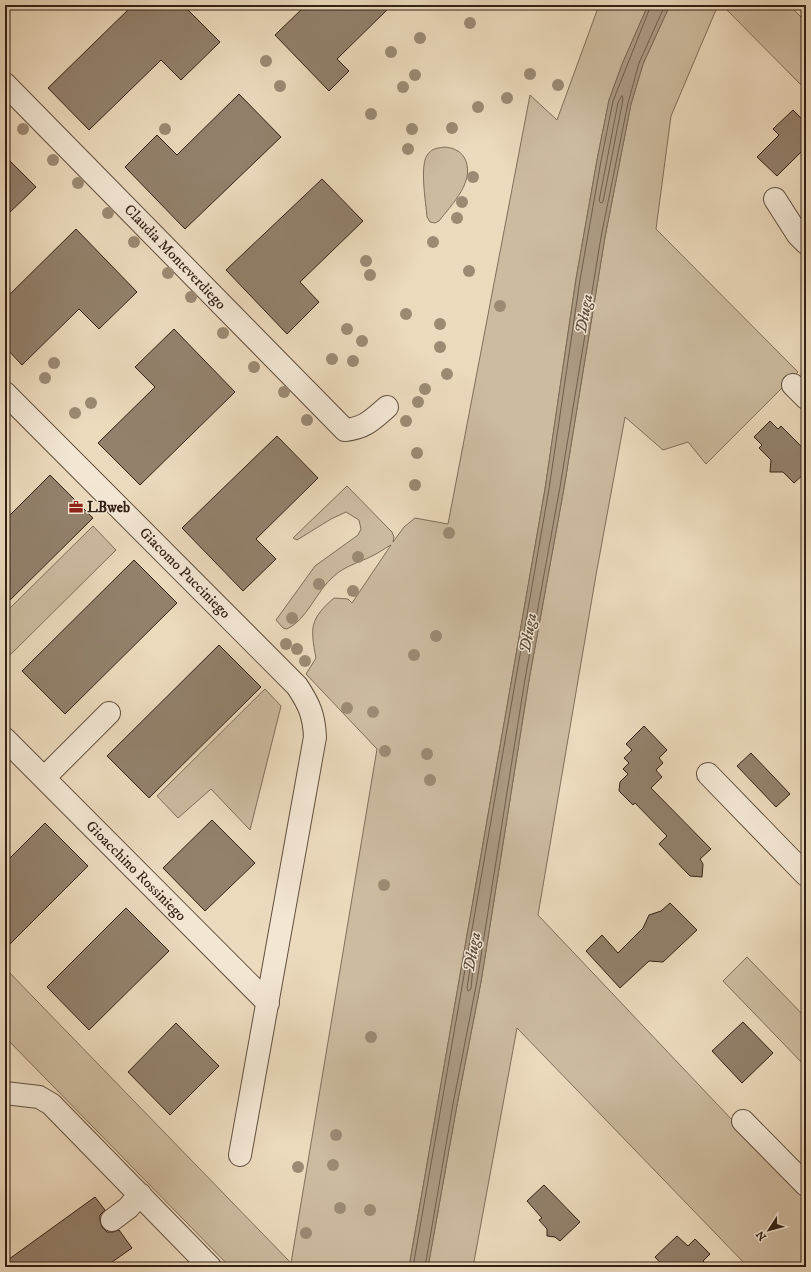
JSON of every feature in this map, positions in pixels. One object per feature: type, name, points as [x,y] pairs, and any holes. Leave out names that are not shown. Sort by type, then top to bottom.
[{"type":"street","name":"Claudia Monteverdiego","points":[[5,84],[345,430],[359,428],[370,422],[387,407]]},
{"type":"street","points":[[775,199],[798,235],[806,243]]},
{"type":"street","name":"Giacomo Pucciniego","points":[[5,393],[297,686],[307,700],[314,718],[316,737],[240,1155]]},
{"type":"street","points":[[44,778],[109,713]]},
{"type":"street","name":"Gioacchino Rossiniego","points":[[5,738],[268,1003]]},
{"type":"street","points":[[708,774],[806,875]]},
{"type":"street","points":[[5,1093],[39,1097],[52,1104],[210,1267]]},
{"type":"street","points":[[743,1121],[806,1185]]},
{"type":"street","points":[[112,1220],[128,1208],[140,1194]]},
{"type":"shaded area","points":[[599,5],[648,5],[623,62],[609,100],[597,160],[576,279],[545,489],[409,1267],[230,1267],[5,1037],[5,968],[291,1263],[377,749],[306,674],[316,658],[313,631],[316,618],[326,605],[334,598],[348,599],[352,603],[391,545],[375,555],[347,567],[338,573],[322,589],[301,619],[287,629],[283,628],[276,620],[315,566],[358,535],[361,529],[359,520],[346,512],[331,519],[297,540],[293,538],[347,486],[392,532],[394,537],[393,542],[404,527],[415,518],[448,524],[530,95],[557,120]]},
{"type":"shaded area","points":[[670,5],[718,5],[671,116],[656,229],[798,372],[706,464],[688,442],[663,450],[625,417],[596,575],[538,915],[806,1198],[806,1258],[799,1267],[748,1267],[517,1028],[473,1267],[428,1267],[481,982],[529,680],[564,488],[605,237],[631,104],[643,64]]},
{"type":"shaded area","points":[[722,5],[789,5],[806,22],[806,90]]},
{"type":"shaded area","points":[[445,147],[456,150],[464,157],[467,166],[467,174],[465,183],[456,199],[439,221],[435,223],[430,222],[427,217],[423,175],[424,166],[425,159],[430,152]]},
{"type":"shaded area","points":[[93,526],[116,550],[5,660],[5,613]]},
{"type":"shaded area","points":[[265,689],[281,706],[250,830],[211,789],[178,818],[157,796]]},
{"type":"shaded area","points":[[747,957],[806,1018],[806,1067],[723,981]]},
{"type":"water","name":"Długa","points":[[648,5],[670,5],[643,64],[631,104],[605,237],[564,488],[529,680],[481,982],[428,1267],[409,1267],[545,489],[576,279],[597,160],[609,100],[623,62]]},
{"type":"building","points":[[133,5],[183,5],[220,42],[181,80],[161,60],[89,130],[48,88]]},
{"type":"building","points":[[306,5],[392,5],[337,59],[349,71],[329,91],[275,35]]},
{"type":"building","points":[[239,94],[281,137],[185,229],[125,167],[157,135],[177,155]]},
{"type":"building","points":[[793,110],[806,123],[806,147],[777,176],[757,157],[779,135],[773,129]]},
{"type":"building","points":[[5,156],[36,187],[5,217]]},
{"type":"building","points":[[322,179],[363,221],[300,282],[319,302],[287,334],[226,270]]},
{"type":"building","points":[[76,229],[137,292],[99,329],[79,309],[22,365],[5,347],[5,299]]},
{"type":"building","points":[[174,329],[235,392],[140,485],[98,443],[155,387],[135,367]]},
{"type":"building","points":[[770,421],[778,429],[781,426],[806,451],[806,472],[794,483],[783,472],[770,472],[771,460],[759,448],[762,445],[754,437]]},
{"type":"building","points":[[277,436],[318,478],[256,539],[276,559],[243,591],[182,528]]},
{"type":"building","points":[[50,475],[93,518],[5,605],[5,520]]},
{"type":"building","points":[[134,560],[177,603],[65,714],[22,671]]},
{"type":"building","points":[[219,645],[261,687],[149,798],[107,756]]},
{"type":"building","points":[[644,726],[667,750],[659,758],[663,763],[656,770],[662,777],[651,788],[711,849],[700,859],[703,864],[702,877],[690,876],[659,844],[667,836],[635,803],[633,805],[619,791],[620,782],[628,774],[623,769],[629,763],[624,758],[632,750],[626,744]]},
{"type":"building","points":[[751,753],[790,794],[776,807],[737,766]]},
{"type":"building","points":[[212,820],[255,863],[205,911],[163,868]]},
{"type":"building","points":[[45,823],[88,866],[5,949],[5,863]]},
{"type":"building","points":[[670,903],[697,930],[663,962],[649,961],[620,988],[586,951],[602,935],[618,953],[643,928],[649,915],[661,911]]},
{"type":"building","points":[[126,908],[169,951],[89,1030],[47,987]]},
{"type":"building","points":[[743,1022],[773,1053],[742,1083],[712,1051]]},
{"type":"building","points":[[176,1023],[219,1066],[170,1115],[128,1072]]},
{"type":"building","points":[[544,1185],[580,1222],[560,1241],[555,1237],[547,1236],[547,1229],[539,1220],[542,1218],[527,1201]]},
{"type":"building","points":[[95,1197],[105,1210],[100,1215],[102,1227],[107,1232],[119,1230],[132,1248],[105,1267],[5,1267],[5,1262]]},
{"type":"building","points":[[677,1236],[688,1246],[695,1239],[710,1254],[703,1261],[709,1267],[664,1267],[655,1257]]},
{"type":"place","name":"LBweb","points":[[76,507]]}]
